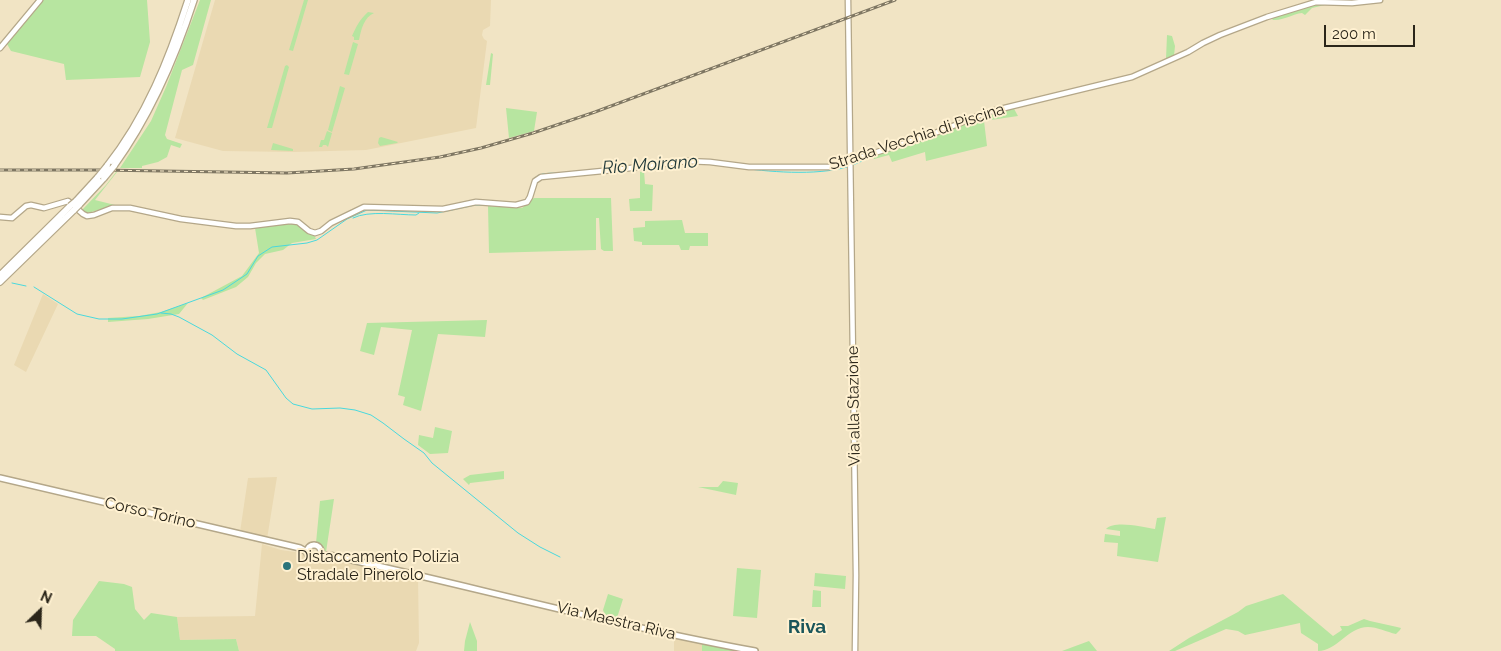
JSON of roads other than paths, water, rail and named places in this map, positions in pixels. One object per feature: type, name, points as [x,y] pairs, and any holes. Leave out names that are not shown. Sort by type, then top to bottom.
[{"type":"main road","points":[[101,177],[133,130],[150,98],[188,0]]},
{"type":"main road","points":[[0,275],[78,203],[101,177],[114,166],[143,122],[156,98],[194,0]]},
{"type":"main road","points":[[0,282],[72,208]]},
{"type":"main road","name":"Corso Torino","points":[[0,478],[308,550]]},
{"type":"main road","points":[[312,545],[316,545],[320,553],[316,558],[312,558],[308,556],[308,550],[312,545]]},
{"type":"main road","name":"Via Maestra Riva","points":[[320,553],[701,641],[755,651]]},
{"type":"street","points":[[0,48],[40,0]]},
{"type":"street","name":"Via alla Stazione","points":[[848,0],[855,651]]},
{"type":"street","name":"Strada Vecchia di Piscina","points":[[0,217],[12,218],[26,206],[31,205],[44,208],[68,201],[87,216],[112,208],[130,208],[181,219],[236,226],[290,221],[298,222],[309,231],[315,233],[364,207],[443,209],[474,202],[516,205],[527,202],[533,192],[535,181],[541,177],[686,161],[749,167],[831,167],[922,138],[988,112],[1132,77],[1188,52],[1220,35],[1267,17],[1316,2],[1352,3],[1380,0]]},
{"type":"waterway","name":"Rio Moirano","points":[[667,161],[686,159]]},
{"type":"waterway","name":"Rio Moirano","points":[[853,165],[862,161]]},
{"type":"waterway","name":"Rio Moirano","points":[[615,168],[649,164]]},
{"type":"waterway","name":"Rio Moirano","points":[[735,167],[776,172],[821,172],[847,167]]},
{"type":"waterway","name":"Rio Moirano","points":[[533,180],[542,174],[562,173]]},
{"type":"waterway","name":"Rio Moirano","points":[[34,287],[77,314],[99,319],[122,319],[157,314],[223,290],[247,274],[258,256],[272,247],[317,240],[347,219],[367,210],[437,213],[475,205],[486,205]]},
{"type":"waterway","name":"Rio Moirano","points":[[353,218],[367,214],[416,215],[419,213]]},
{"type":"waterway","name":"Rio Moirano","points":[[12,283],[26,286]]},
{"type":"waterway","points":[[161,313],[179,317],[212,335],[237,354],[266,370],[286,398],[293,404],[312,409],[340,408],[355,410],[371,415],[424,453],[432,463],[518,533],[560,557]]},
{"type":"railway","points":[[0,170],[287,173],[354,169],[440,157],[481,148],[533,133],[595,112],[895,0]]},
{"type":"place","name":"Distaccamento Polizia Stradale Pinerolo","points":[[287,566]]},
{"type":"district","name":"Riva","points":[[807,627]]}]
